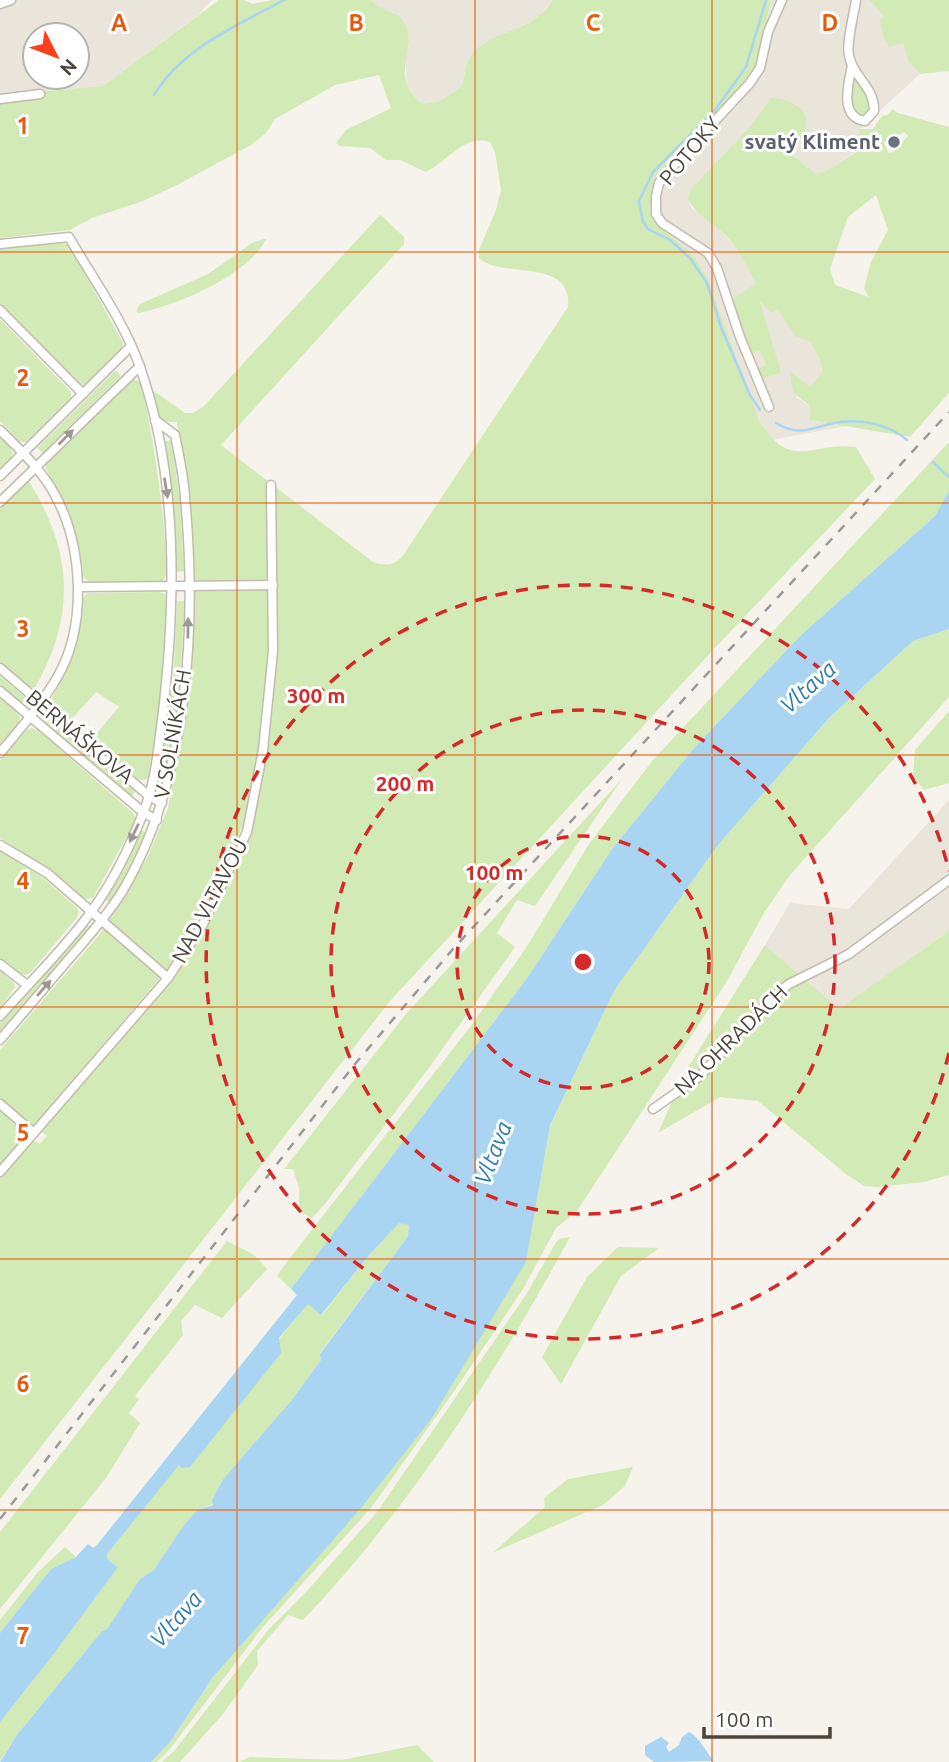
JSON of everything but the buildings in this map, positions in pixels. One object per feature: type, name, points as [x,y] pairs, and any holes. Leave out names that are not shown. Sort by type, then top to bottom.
[{"type":"street","points":[[0,4],[10,0]]},
{"type":"street","name":"POTOKY","points":[[769,407],[748,359],[717,268],[708,253],[662,223],[655,205],[659,183],[665,175],[750,83],[760,68],[768,32],[782,0]]},
{"type":"street","points":[[852,65],[846,97],[848,106],[853,115],[865,121],[874,111],[874,99],[852,65],[848,53],[856,0]]},
{"type":"street","points":[[0,99],[40,94]]},
{"type":"street","name":"V SOLNÍKÁCH","points":[[0,244],[69,237],[131,346],[140,366],[155,420],[168,499],[171,587],[165,698],[159,747],[144,813],[112,877],[90,913],[0,1016]]},
{"type":"street","points":[[0,310],[83,394]]},
{"type":"street","points":[[0,476],[131,346]]},
{"type":"street","points":[[0,502],[140,366]]},
{"type":"street","name":"V SOLNÍKÁCH","points":[[0,1040],[101,921],[121,892],[157,820],[162,803],[173,758],[182,700],[189,586],[186,497],[175,435],[155,420]]},
{"type":"street","points":[[0,430],[36,467],[55,496],[71,534],[79,587],[72,641],[60,673],[41,704],[0,752]]},
{"type":"street","name":"NAD VLTAVOU","points":[[0,1172],[168,978],[202,924],[247,832],[264,750],[273,651],[271,485]]},
{"type":"street","points":[[79,587],[273,585]]},
{"type":"street","name":"BERNÁŠKOVA","points":[[0,668],[149,796],[162,803]]},
{"type":"street","name":"BERNÁŠKOVA","points":[[0,691],[144,813],[157,820]]},
{"type":"street","points":[[0,845],[47,873],[168,978]]},
{"type":"street","name":"NA OHRADÁCH","points":[[653,1109],[700,1076],[763,1007],[789,984],[849,954],[949,880]]},
{"type":"street","points":[[0,964],[27,985]]},
{"type":"street","points":[[0,1104],[34,1133]]},
{"type":"shaded area","points":[[0,0],[212,0],[198,15],[103,86],[91,87],[91,21],[21,21],[21,91],[46,91],[0,95]]},
{"type":"shaded area","points":[[371,0],[552,0],[539,17],[483,45],[469,57],[461,87],[440,101],[422,104],[413,96],[407,84],[405,58],[409,44],[394,12],[378,8]]},
{"type":"shaded area","points":[[771,0],[869,0],[884,16],[884,39],[888,46],[903,43],[908,61],[920,74],[860,129],[857,151],[816,174],[792,155],[804,134],[771,98],[748,129],[691,189],[687,197],[692,208],[716,226],[741,253],[770,313],[792,299],[821,362],[822,373],[810,387],[791,372],[797,398],[810,406],[810,420],[847,426],[771,440],[759,421],[692,254],[662,229],[649,207],[658,182],[749,77],[760,56]]},
{"type":"shaded area","points":[[949,800],[949,931],[839,1010],[765,945],[790,903],[849,909]]},
{"type":"green space","points":[[219,0],[244,0],[253,4],[272,0],[371,0],[379,7],[396,14],[408,31],[406,83],[422,104],[440,101],[461,87],[469,58],[480,46],[536,18],[552,0],[771,0],[760,56],[749,77],[658,182],[649,208],[662,229],[692,254],[707,277],[759,421],[771,437],[782,446],[793,450],[856,447],[875,479],[713,650],[390,1001],[0,1499],[0,1175],[33,1140],[40,1144],[47,1136],[41,1131],[47,1124],[46,1121],[180,968],[179,965],[223,897],[221,893],[253,819],[242,827],[222,876],[172,964],[0,1164],[0,1050],[99,935],[118,908],[148,856],[168,808],[184,724],[193,620],[194,555],[177,422],[160,421],[153,393],[154,391],[185,413],[193,413],[203,407],[380,215],[383,217],[404,237],[404,244],[221,445],[373,562],[389,564],[402,557],[568,307],[566,291],[559,281],[548,275],[489,264],[479,258],[479,250],[496,210],[501,190],[495,152],[490,142],[464,145],[426,172],[400,160],[386,160],[370,148],[340,146],[336,143],[346,130],[391,108],[379,75],[335,85],[275,119],[266,133],[251,145],[143,201],[92,218],[70,230],[0,238],[0,100],[3,95],[91,91],[91,87],[103,86]]},
{"type":"green space","points":[[869,0],[949,0],[949,71],[920,74],[908,61],[903,43],[889,47],[884,39],[880,20],[884,16]]},
{"type":"green space","points":[[853,71],[868,96],[870,107],[869,113],[865,115],[856,113],[852,102]]},
{"type":"green space","points":[[771,98],[784,100],[800,108],[806,120],[805,127],[792,155],[816,174],[857,152],[860,129],[873,129],[882,116],[888,115],[892,109],[949,127],[949,393],[910,437],[810,420],[810,406],[794,392],[790,371],[810,387],[822,373],[821,362],[811,342],[795,336],[778,309],[771,313],[759,299],[781,372],[758,381],[754,370],[766,365],[760,350],[748,355],[730,300],[756,284],[731,241],[699,214],[687,197],[691,189],[748,129]],"holes":[[[904,132],[908,136],[889,153],[884,143]],[[876,195],[888,230],[871,262],[864,289],[869,297],[835,285],[830,269],[848,217]]]},
{"type":"green space","points":[[266,239],[244,265],[210,287],[172,304],[138,313],[136,311],[140,304],[208,274],[252,243]]},
{"type":"green space","points":[[61,242],[70,246],[123,343],[122,348],[86,385],[79,384],[0,305],[0,248]]},
{"type":"green space","points":[[0,319],[71,392],[71,399],[27,442],[20,442],[0,421]]},
{"type":"green space","points":[[116,370],[121,376],[43,453],[37,448]]},
{"type":"green space","points":[[135,379],[141,383],[155,454],[167,573],[160,582],[89,582],[83,577],[79,547],[71,521],[45,466],[127,382]]},
{"type":"green space","points":[[0,437],[13,454],[0,470]]},
{"type":"green space","points":[[171,440],[180,499],[184,571],[176,572],[172,501],[163,442]]},
{"type":"green space","points":[[949,442],[949,491],[935,516],[800,636],[695,747],[612,849],[528,977],[291,1289],[277,1276],[283,1267],[470,1027],[526,948],[589,844],[653,760]]},
{"type":"green space","points":[[28,480],[54,533],[64,584],[63,610],[57,637],[33,691],[0,662],[0,507]]},
{"type":"green space","points":[[160,592],[167,598],[162,691],[148,778],[135,780],[90,741],[119,707],[96,692],[69,722],[52,707],[51,700],[65,674],[81,623],[83,598],[87,593]]},
{"type":"green space","points":[[177,601],[185,601],[182,646],[176,712],[165,778],[158,776],[174,668]]},
{"type":"green space","points":[[949,629],[949,697],[790,875],[765,911],[727,981],[577,1211],[556,1228],[523,1289],[371,1508],[262,1628],[170,1749],[157,1762],[151,1762],[170,1742],[213,1677],[526,1262],[550,1127],[614,991],[718,845],[829,718],[913,641]]},
{"type":"green space","points":[[0,676],[26,698],[21,704],[0,685]]},
{"type":"green space","points":[[0,698],[17,712],[20,718],[0,745]]},
{"type":"green space","points":[[949,711],[949,783],[924,790],[913,776],[915,750]]},
{"type":"green space","points":[[48,715],[136,791],[131,797],[42,721]]},
{"type":"green space","points":[[31,728],[38,730],[134,814],[136,820],[93,898],[84,899],[49,870],[0,838],[0,760]]},
{"type":"green space","points":[[622,779],[535,906],[517,900],[497,933],[515,947],[431,1065],[324,1205],[312,1218],[299,1211],[299,1188],[293,1169],[284,1169],[406,1014]]},
{"type":"green space","points":[[141,830],[148,834],[133,866],[110,903],[104,898],[127,861]]},
{"type":"green space","points":[[0,850],[43,878],[79,912],[29,974],[17,972],[0,958]]},
{"type":"green space","points":[[85,923],[91,928],[0,1035],[0,1022]]},
{"type":"green space","points":[[949,931],[949,1175],[924,1182],[864,1186],[758,1101],[720,1097],[658,1133],[685,1072],[765,945],[839,1009]]},
{"type":"green space","points":[[0,971],[15,987],[0,1008]]},
{"type":"green space","points":[[399,1222],[409,1225],[408,1236],[320,1353],[321,1360],[291,1401],[224,1478],[213,1504],[197,1510],[154,1570],[140,1579],[107,1629],[102,1631],[17,1735],[0,1761],[0,1722],[118,1567],[107,1559],[107,1554],[308,1303],[322,1315]]},
{"type":"green space","points":[[570,1237],[481,1388],[415,1486],[342,1577],[303,1620],[288,1615],[257,1651],[258,1665],[223,1714],[180,1762],[162,1762],[174,1751],[269,1629],[377,1512],[527,1293],[555,1244],[559,1239]]},
{"type":"green space","points":[[227,1241],[252,1254],[267,1269],[222,1318],[195,1305],[181,1321],[183,1335],[135,1396],[139,1399],[129,1413],[140,1423],[106,1478],[0,1609],[0,1532]]},
{"type":"green space","points":[[618,1247],[659,1248],[621,1276],[561,1384],[542,1357],[587,1277]]},
{"type":"green space","points":[[633,1467],[625,1486],[603,1505],[492,1553],[545,1507],[544,1498],[568,1479]]},
{"type":"green space","points":[[65,1547],[76,1557],[51,1569],[0,1633],[0,1620],[38,1572]]},
{"type":"green space","points":[[417,1745],[434,1762],[239,1762],[250,1757],[342,1760]]},
{"type":"water","name":"Vltava","points":[[949,491],[949,629],[913,641],[829,718],[718,845],[614,991],[550,1126],[526,1262],[432,1418],[361,1508],[213,1677],[170,1742],[151,1762],[0,1762],[17,1735],[102,1631],[107,1629],[140,1579],[154,1570],[184,1525],[197,1510],[213,1505],[212,1500],[224,1478],[291,1401],[321,1360],[320,1354],[408,1236],[409,1225],[399,1223],[321,1315],[308,1304],[279,1338],[281,1353],[190,1467],[182,1468],[179,1465],[107,1554],[107,1559],[118,1567],[0,1722],[0,1633],[51,1569],[76,1557],[88,1544],[93,1548],[97,1545],[297,1295],[291,1289],[528,977],[612,849],[695,747],[800,636],[935,516]]},
{"type":"water","points":[[689,1732],[714,1761],[654,1762],[645,1755],[645,1746],[661,1737],[669,1743],[666,1747],[669,1752],[679,1745],[682,1737]]},
{"type":"waterway","points":[[154,95],[166,78],[195,51],[284,0]]},
{"type":"waterway","points":[[760,410],[750,395],[721,327],[707,283],[690,258],[670,240],[648,229],[643,222],[639,201],[653,172],[715,110],[746,67],[766,0]]},
{"type":"waterway","points":[[776,423],[791,430],[798,430],[834,423],[863,422],[882,426],[907,440]]},
{"type":"waterway","points":[[933,462],[949,477]]},
{"type":"railway","points":[[0,1519],[355,1064],[453,949],[949,412]]},
{"type":"place","name":"svatý Kliment","points":[[894,142]]}]
